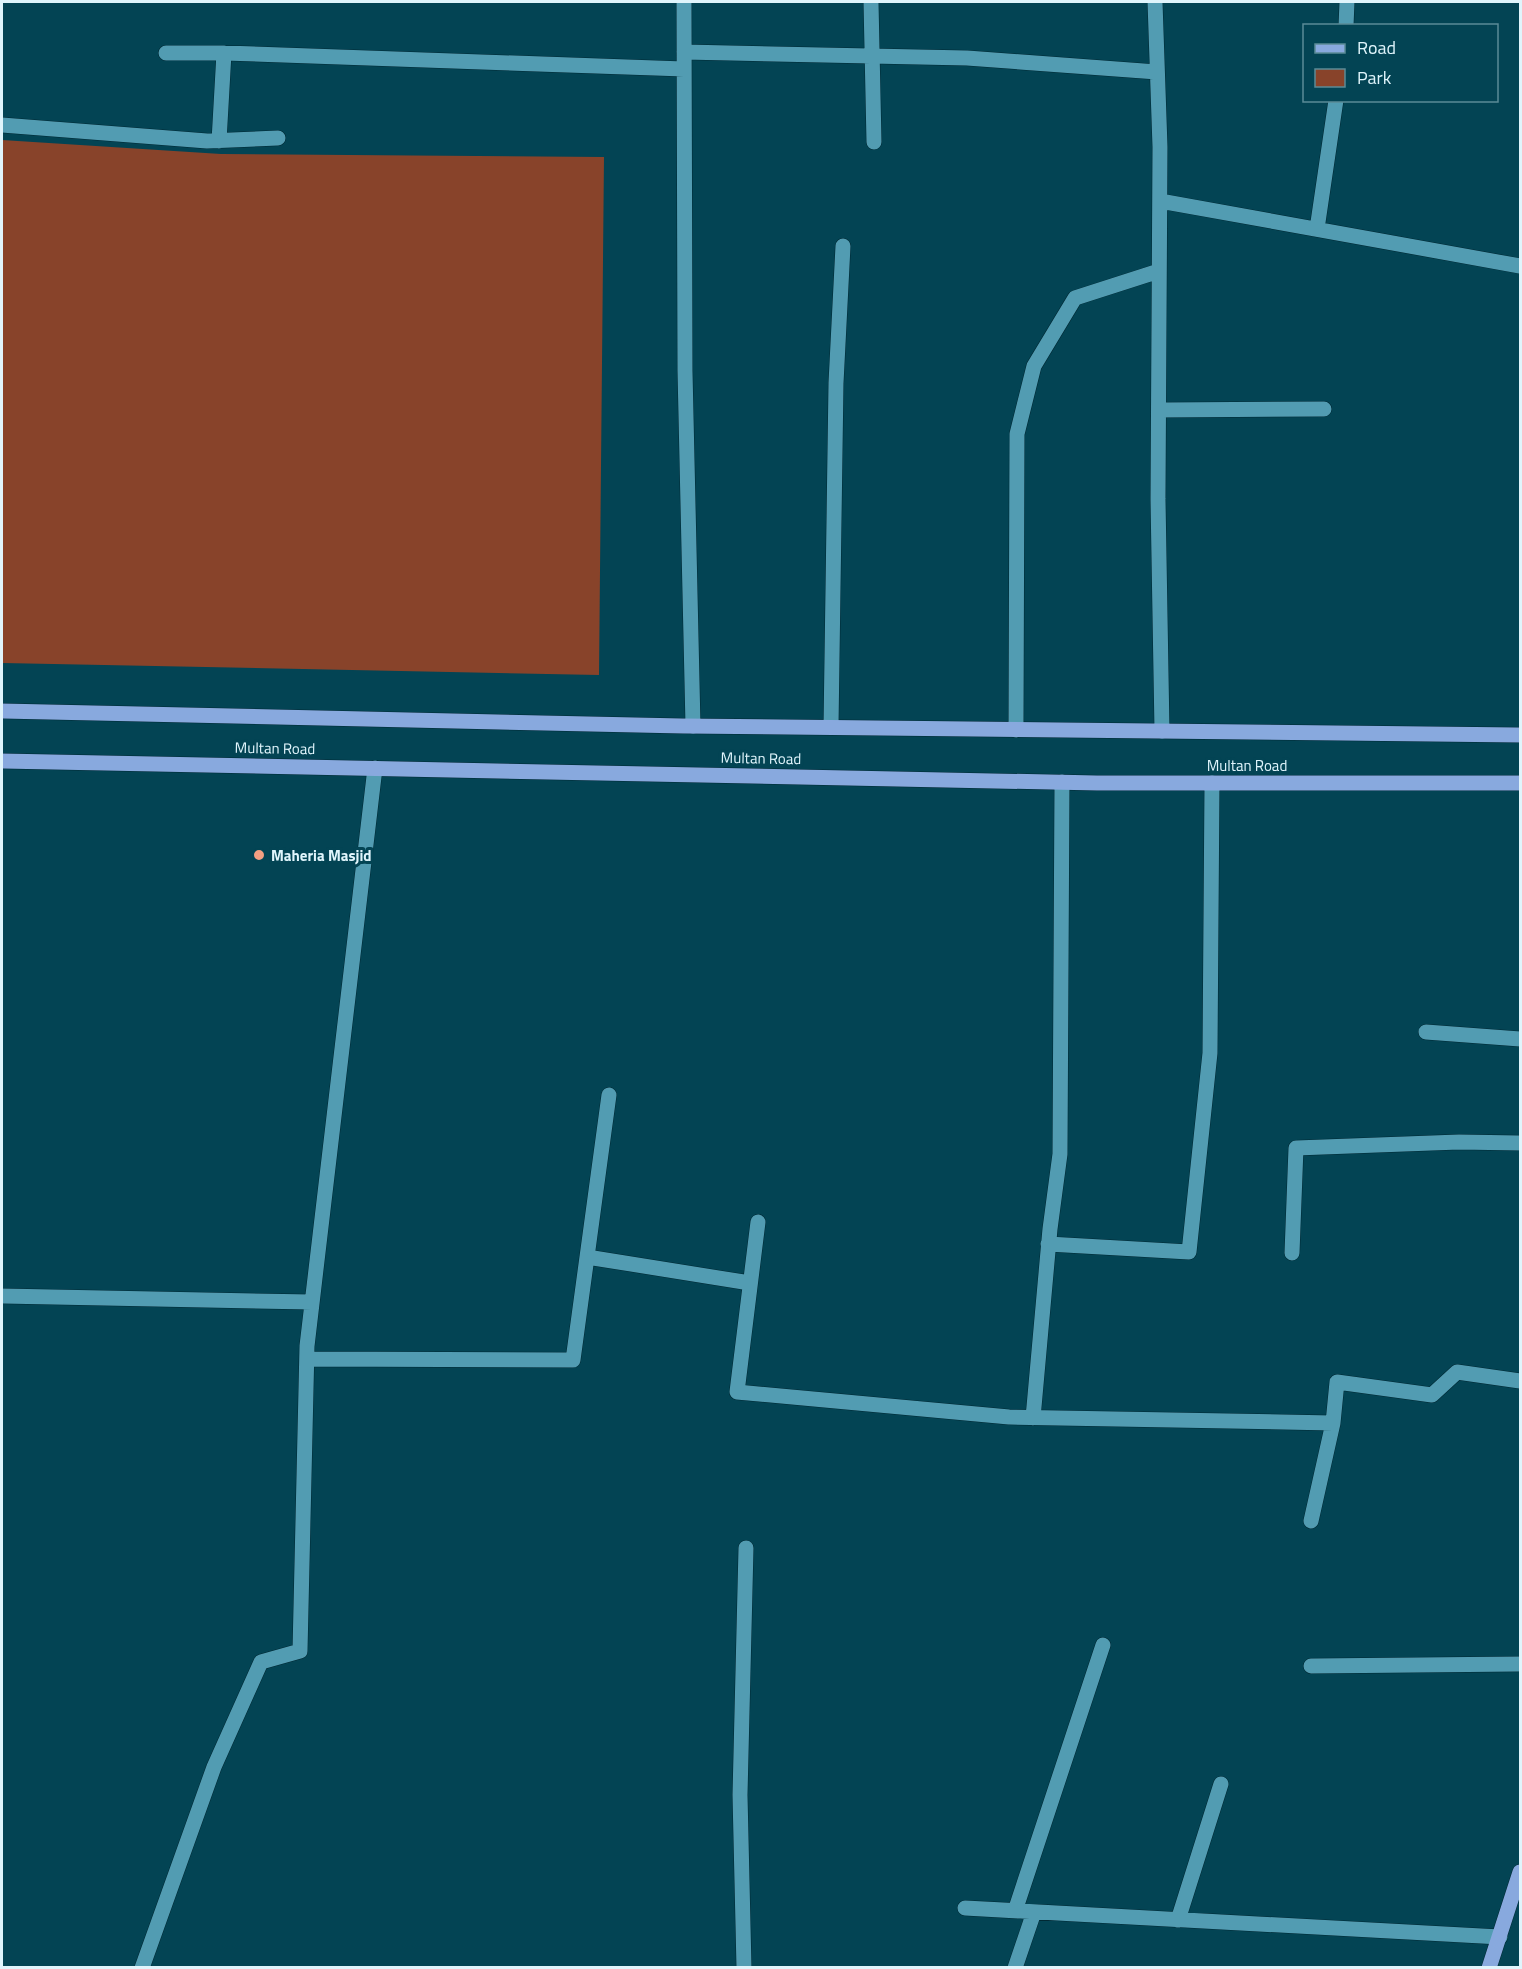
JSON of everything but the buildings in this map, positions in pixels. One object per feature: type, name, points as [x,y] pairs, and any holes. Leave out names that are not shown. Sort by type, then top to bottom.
[{"type":"main road","name":"Multan Road","points":[[2,711],[693,726],[1521,735]]},
{"type":"main road","name":"Multan Road","points":[[2,761],[1062,782],[1521,783]]},
{"type":"main road","points":[[1489,1968],[1521,1872]]},
{"type":"street","points":[[684,2],[685,383],[693,726]]},
{"type":"street","points":[[871,2],[874,142]]},
{"type":"street","points":[[1155,2],[1160,201],[1158,499],[1162,731]]},
{"type":"street","points":[[1346,24],[1347,2]]},
{"type":"street","points":[[684,52],[967,58],[1157,72]]},
{"type":"street","points":[[166,53],[684,69]]},
{"type":"street","points":[[219,141],[224,53]]},
{"type":"street","points":[[1317,229],[1336,102]]},
{"type":"street","points":[[2,126],[207,141],[278,138]]},
{"type":"street","points":[[1160,201],[1521,266]]},
{"type":"street","points":[[831,727],[836,383],[843,246]]},
{"type":"street","points":[[1016,730],[1017,434],[1034,366],[1076,298],[1160,271]]},
{"type":"street","points":[[1159,410],[1324,409]]},
{"type":"street","points":[[142,1968],[214,1767],[261,1662],[300,1651],[307,1359],[375,768]]},
{"type":"street","points":[[1033,1418],[1048,1244],[1060,1154],[1062,782]]},
{"type":"street","points":[[1048,1244],[1189,1252],[1210,1053],[1212,783]]},
{"type":"street","points":[[1426,1032],[1521,1039]]},
{"type":"street","points":[[307,1359],[573,1360],[609,1095]]},
{"type":"street","points":[[1292,1253],[1296,1148],[1459,1142],[1521,1143]]},
{"type":"street","points":[[758,1222],[737,1392],[1009,1417],[1333,1423]]},
{"type":"street","points":[[587,1257],[750,1283]]},
{"type":"street","points":[[2,1296],[312,1302]]},
{"type":"street","points":[[1311,1521],[1333,1423],[1337,1382],[1432,1395],[1457,1371],[1521,1381]]},
{"type":"street","points":[[744,1968],[740,1795],[746,1548]]},
{"type":"street","points":[[1015,1911],[1102,1645]]},
{"type":"street","points":[[1311,1666],[1521,1664]]},
{"type":"street","points":[[1178,1920],[1221,1784]]},
{"type":"street","points":[[965,1908],[1500,1937]]},
{"type":"street","points":[[1016,1968],[1034,1912]]},
{"type":"green space","points":[[2,140],[221,154],[604,157],[599,675],[2,663]]},
{"type":"place","name":"Maheria Masjid","points":[[259,855]]}]
